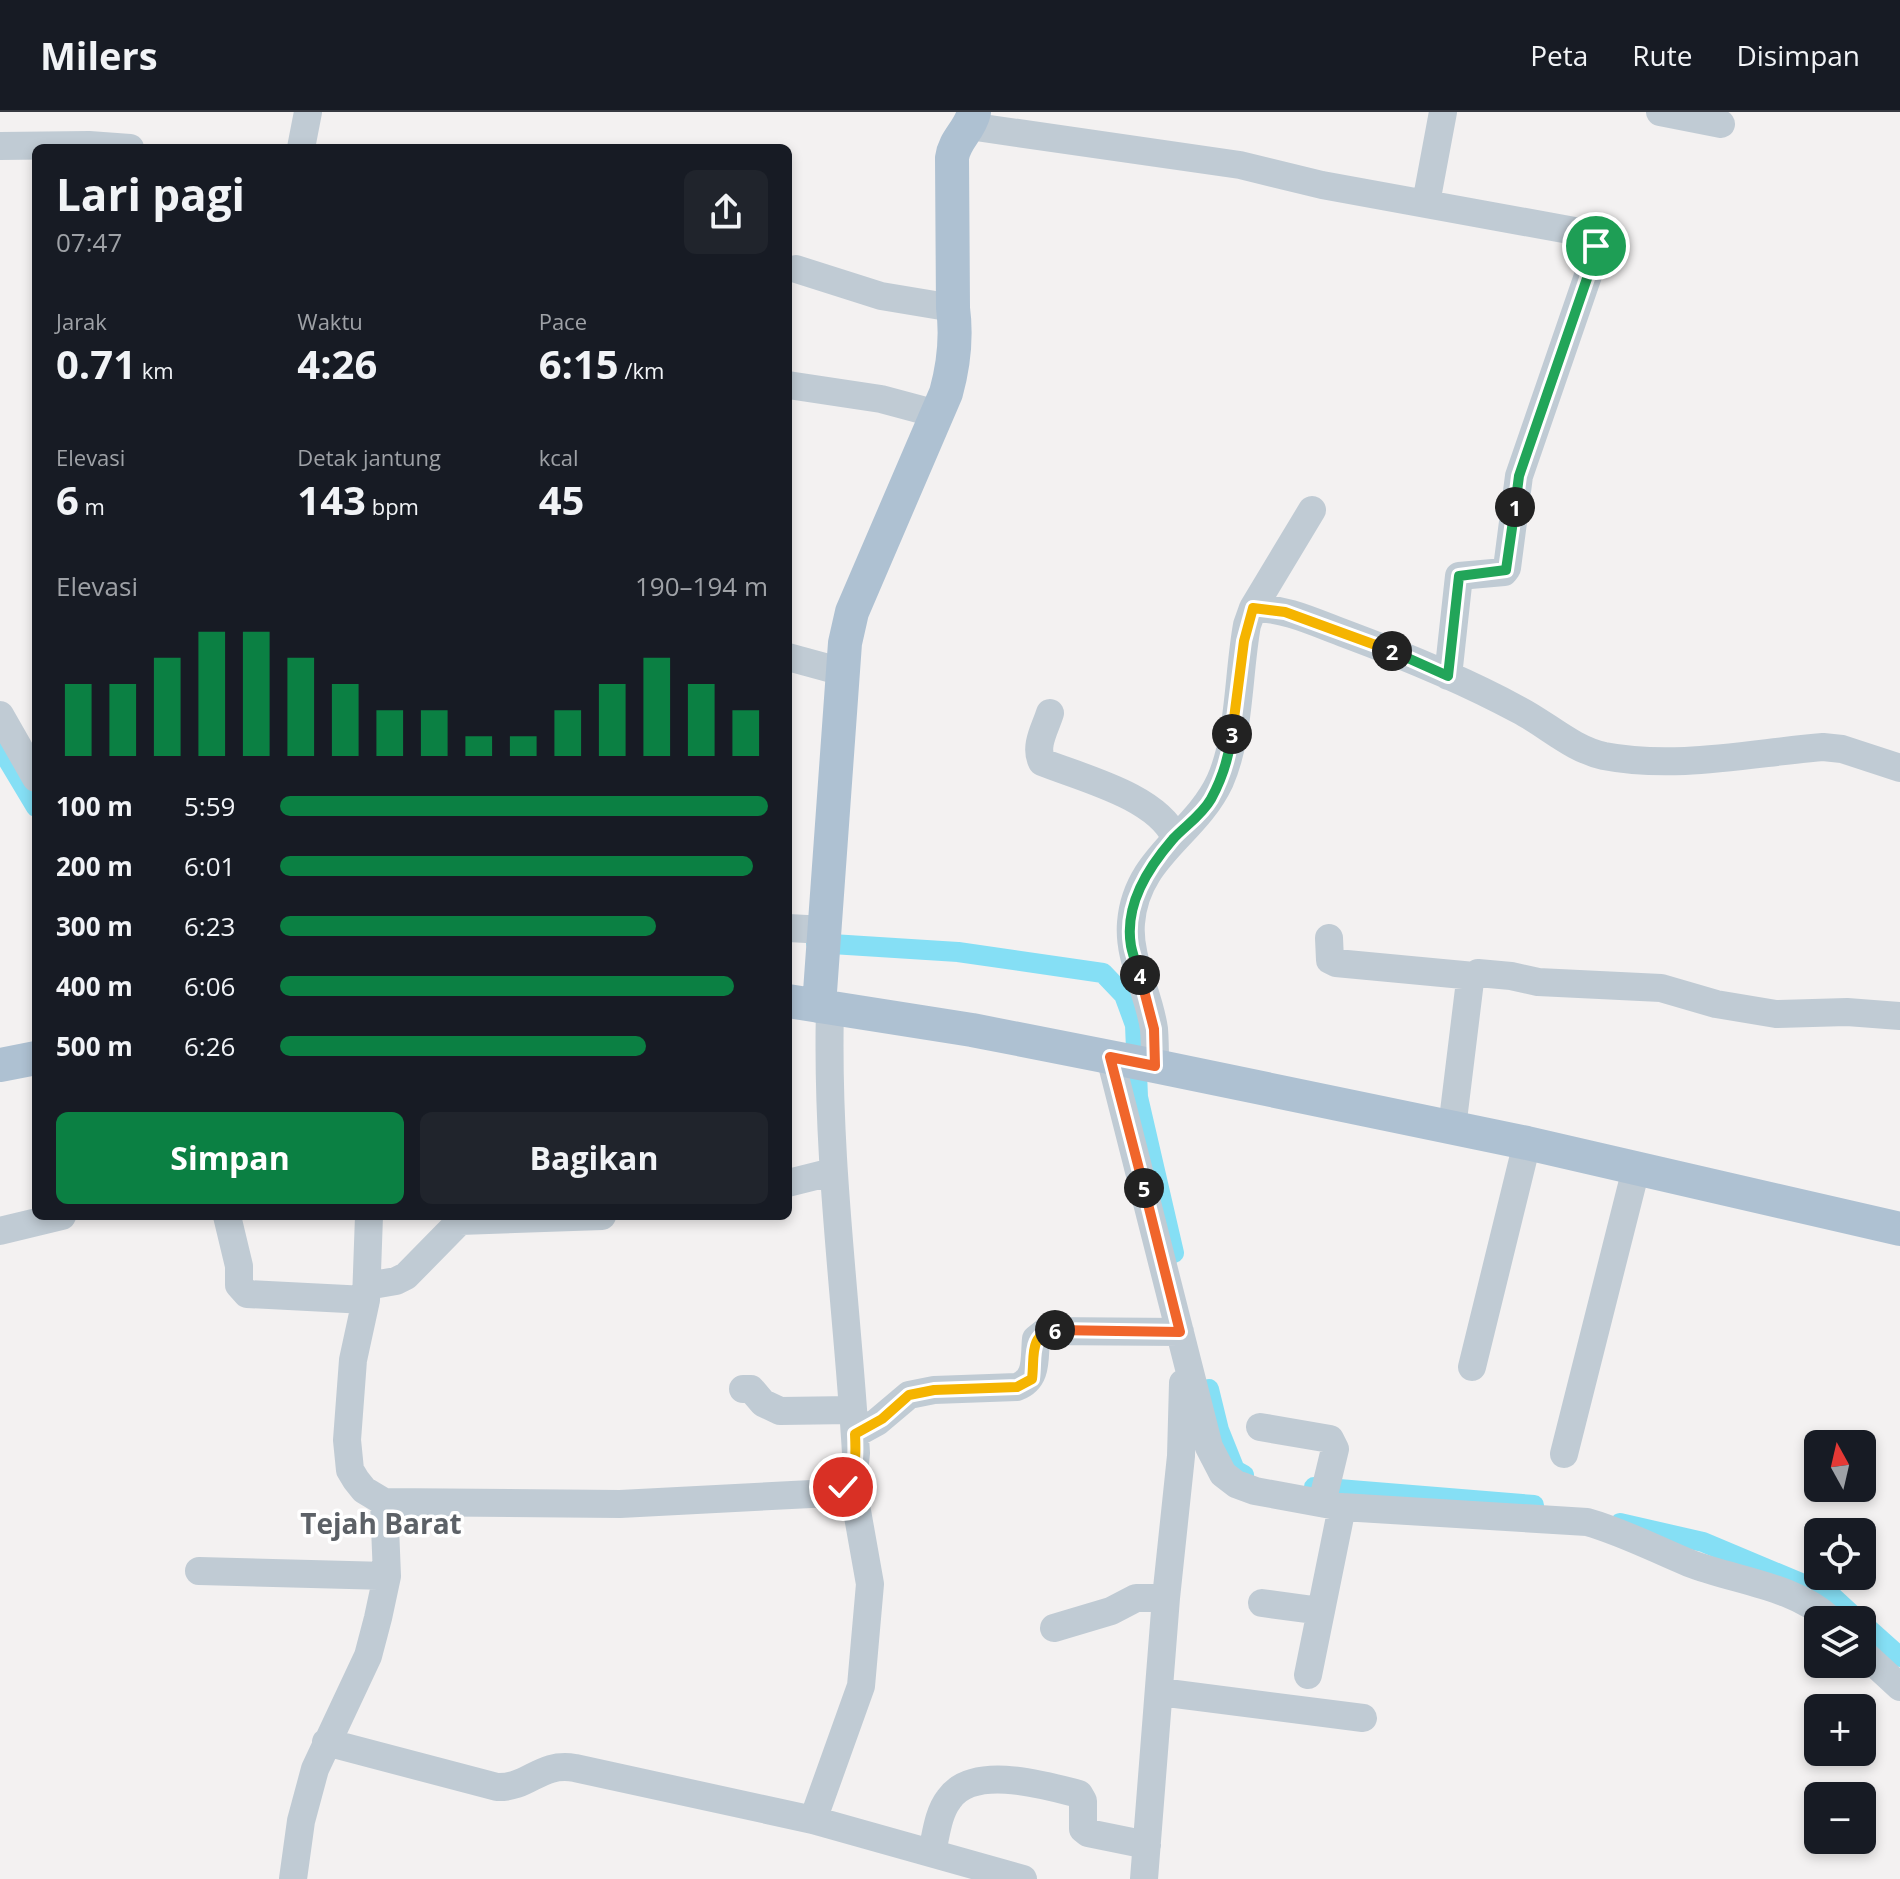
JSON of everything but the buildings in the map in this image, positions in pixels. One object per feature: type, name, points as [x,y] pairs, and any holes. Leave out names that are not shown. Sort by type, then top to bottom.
[{"type":"main road","points":[[972,119],[955,145],[952,158],[954,366],[937,414],[852,612],[845,643],[824,943],[812,1005],[972,1030],[1527,1143],[1900,1229]]},
{"type":"main road","points":[[0,1065],[32,1059]]},
{"type":"street","points":[[302,144],[308,112]]},
{"type":"street","points":[[1426,203],[1443,112]]},
{"type":"street","points":[[1660,112],[1721,124]]},
{"type":"street","points":[[972,119],[1240,165],[1322,185],[1586,232],[1596,241],[1592,264],[1519,476],[1507,568],[1504,572],[1459,576],[1448,676]]},
{"type":"street","points":[[0,146],[32,146]]},
{"type":"street","points":[[796,269],[881,296],[953,308]]},
{"type":"street","points":[[792,386],[881,399],[937,414]]},
{"type":"street","points":[[1312,510],[1253,608],[1247,625],[1222,777],[1210,801],[1175,837],[1148,872],[1137,893],[1131,922],[1131,944],[1154,1029],[1132,1062],[1182,1339],[1209,1447],[1223,1474],[1236,1484],[1255,1491],[1587,1522],[1811,1606]]},
{"type":"street","points":[[1253,608],[1285,612],[1404,656],[1511,705],[1585,750],[1603,756],[1689,761],[1823,747],[1842,749],[1900,768]]},
{"type":"street","points":[[792,658],[843,672]]},
{"type":"street","points":[[1050,713],[1039,744],[1042,762],[1134,799],[1169,824],[1175,837]]},
{"type":"street","points":[[0,715],[32,771]]},
{"type":"street","points":[[792,930],[824,943]]},
{"type":"street","points":[[1329,938],[1330,960],[1336,963],[1471,985]]},
{"type":"street","points":[[1452,1128],[1471,985],[1478,973],[1547,983],[1650,986],[1716,1004],[1776,1014],[1847,1012],[1900,1016]]},
{"type":"street","points":[[369,1220],[366,1293],[353,1360],[347,1449],[350,1470],[356,1480],[364,1490],[384,1502],[620,1504],[831,1493],[843,1487],[855,1465],[854,1422],[832,1172],[828,1089],[812,1005]]},
{"type":"street","points":[[1472,1367],[1527,1143]]},
{"type":"street","points":[[1564,1454],[1636,1169]]},
{"type":"street","points":[[792,1182],[832,1172]]},
{"type":"street","points":[[0,1231],[45,1220]]},
{"type":"street","points":[[228,1220],[239,1266],[239,1285],[247,1294],[366,1293],[406,1276],[460,1221],[488,1220]]},
{"type":"street","points":[[743,1389],[751,1389],[763,1403],[780,1411],[854,1422],[882,1419],[909,1395],[934,1390],[1027,1384],[1032,1379],[1036,1339],[1046,1331],[1182,1339]]},
{"type":"street","points":[[1144,1879],[1166,1598],[1181,1456],[1182,1339]]},
{"type":"street","points":[[1260,1427],[1330,1439],[1335,1449],[1321,1611],[1308,1675]]},
{"type":"street","points":[[1181,1456],[1209,1447]]},
{"type":"street","points":[[813,1820],[861,1686],[870,1584],[851,1477]]},
{"type":"street","points":[[293,1879],[301,1821],[315,1769],[368,1656],[387,1576],[384,1502]]},
{"type":"street","points":[[199,1571],[387,1576]]},
{"type":"street","points":[[1054,1628],[1111,1611],[1136,1598],[1166,1598]]},
{"type":"street","points":[[1262,1603],[1321,1611]]},
{"type":"street","points":[[1876,1665],[1900,1687]]},
{"type":"street","points":[[1160,1692],[1363,1718]]},
{"type":"street","points":[[326,1742],[497,1787],[509,1787],[549,1768],[561,1766],[813,1820],[1023,1879]]},
{"type":"street","points":[[932,1852],[943,1807],[953,1792],[976,1780],[996,1778],[1079,1794],[1083,1801],[1083,1825],[1088,1833],[1147,1845]]},
{"type":"waterway","points":[[0,747],[32,800]]},
{"type":"waterway","points":[[816,943],[958,952],[1103,973],[1124,995],[1135,1025],[1138,1097],[1174,1253]]},
{"type":"waterway","points":[[1209,1389],[1219,1430],[1235,1470],[1244,1475]]},
{"type":"waterway","points":[[1314,1487],[1534,1505]]},
{"type":"waterway","points":[[1620,1523],[1703,1542],[1832,1596],[1843,1606]]},
{"type":"waterway","points":[[1876,1636],[1900,1657]]},
{"type":"district","name":"Tejah Barat","points":[[381,1523]]},
{"type":"route","points":[[843,1487],[855,1465],[855,1434],[882,1419],[909,1395],[934,1390],[1027,1384],[1032,1379],[1036,1339],[1040,1333],[1058,1329],[1180,1332],[1110,1057],[1155,1066],[1154,1029],[1131,944],[1131,922],[1137,893],[1148,872],[1175,837],[1210,801],[1222,777],[1247,625],[1253,608],[1285,612],[1404,656],[1448,676],[1459,576],[1504,572],[1507,568],[1519,476],[1596,246]]}]
